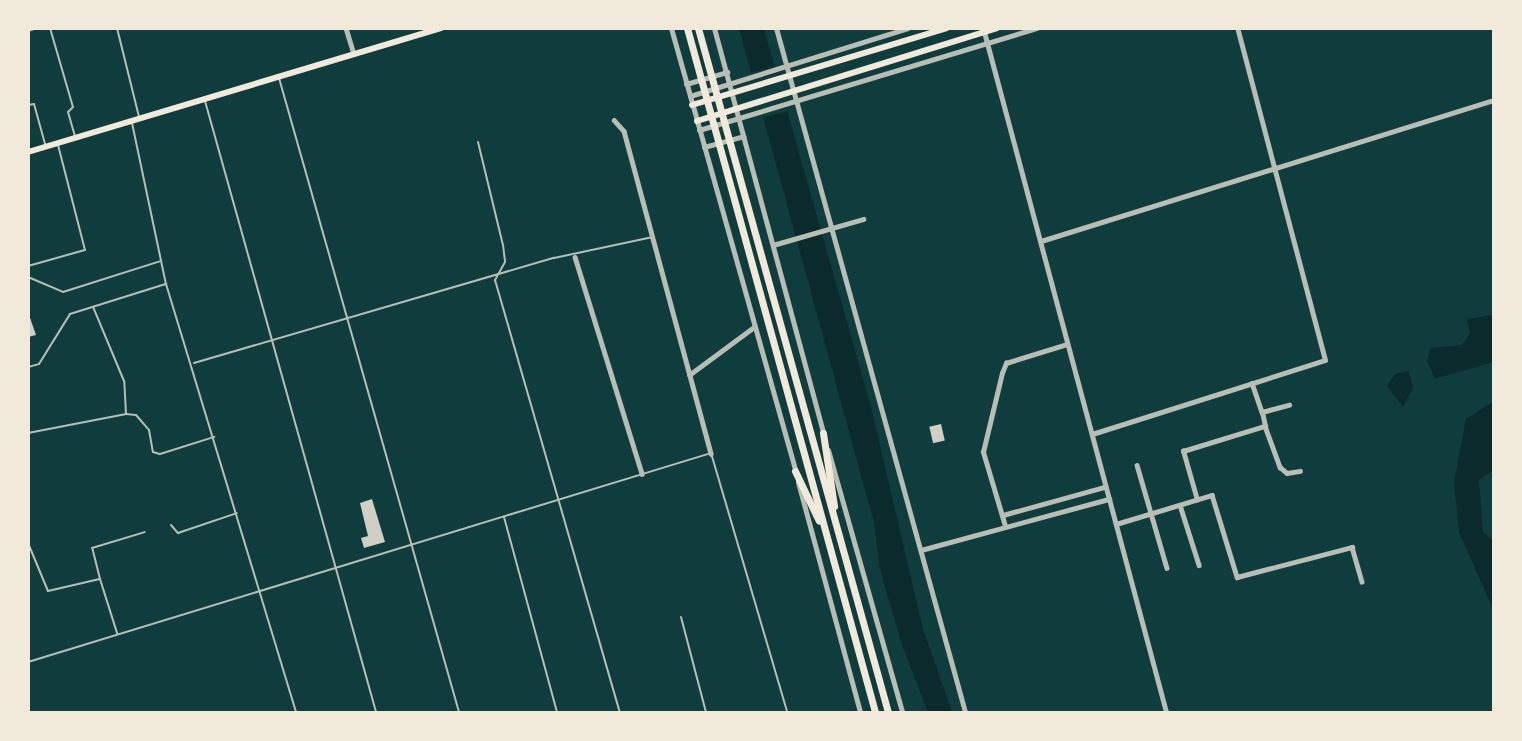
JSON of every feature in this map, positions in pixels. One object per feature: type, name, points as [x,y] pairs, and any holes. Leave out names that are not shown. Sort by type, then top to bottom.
[{"type":"highway","points":[[687,28],[768,330],[875,712]]},
{"type":"highway","points":[[698,28],[888,712]]},
{"type":"highway","points":[[823,433],[838,535]]},
{"type":"highway","points":[[795,471],[827,540]]},
{"type":"main road","points":[[28,152],[205,101],[441,28]]},
{"type":"main road","points":[[692,105],[799,75],[947,28]]},
{"type":"main road","points":[[697,121],[997,28]]},
{"type":"street","points":[[346,28],[354,54]]},
{"type":"street","points":[[671,28],[860,712]]},
{"type":"street","points":[[714,28],[823,433],[902,712]]},
{"type":"street","points":[[776,28],[965,712]]},
{"type":"street","points":[[690,96],[796,65],[908,28]]},
{"type":"street","points":[[699,130],[1037,28]]},
{"type":"street","points":[[1092,434],[1326,360],[1237,28]]},
{"type":"street","points":[[984,31],[1166,712]]},
{"type":"street","points":[[686,84],[727,72]]},
{"type":"street","points":[[1041,241],[1276,172],[1494,100]]},
{"type":"street","points":[[614,120],[624,131],[711,453]]},
{"type":"street","points":[[704,147],[744,136]]},
{"type":"street","points":[[773,245],[863,219]]},
{"type":"street","points":[[575,257],[642,474]]},
{"type":"street","points":[[689,375],[754,327]]},
{"type":"street","points":[[1005,526],[983,452],[1002,373],[1006,363],[1067,344]]},
{"type":"street","points":[[1252,383],[1280,466],[1287,473],[1300,471]]},
{"type":"street","points":[[1262,412],[1289,405]]},
{"type":"street","points":[[1197,500],[1183,451],[1265,426]]},
{"type":"street","points":[[1137,465],[1167,568]]},
{"type":"street","points":[[1003,515],[1105,487]]},
{"type":"street","points":[[1116,524],[1212,495],[1237,577],[1352,547],[1362,582]]},
{"type":"street","points":[[921,550],[1109,499]]},
{"type":"street","points":[[1179,505],[1199,565]]},
{"type":"lane","points":[[28,31],[37,28]]},
{"type":"lane","points":[[50,28],[73,107],[68,112],[75,139]]},
{"type":"lane","points":[[117,28],[140,120]]},
{"type":"lane","points":[[278,77],[459,712]]},
{"type":"lane","points":[[205,101],[272,323],[270,338],[376,712]]},
{"type":"lane","points":[[28,105],[34,104],[45,147]]},
{"type":"lane","points":[[132,122],[166,284],[193,364],[262,590],[296,712]]},
{"type":"lane","points":[[478,142],[503,245],[505,262],[495,280],[555,501],[620,712]]},
{"type":"lane","points":[[28,266],[85,250],[58,144]]},
{"type":"lane","points":[[193,364],[345,316],[498,274],[653,237]]},
{"type":"lane","points":[[28,277],[63,292],[162,261]]},
{"type":"lane","points":[[28,367],[39,364],[69,314],[166,284]]},
{"type":"lane","points":[[93,307],[124,381],[126,414]]},
{"type":"lane","points":[[28,434],[126,414],[136,415],[149,430],[153,452],[160,454],[214,437]]},
{"type":"lane","points":[[28,662],[711,453],[787,712]]},
{"type":"lane","points":[[171,525],[178,534],[237,513]]},
{"type":"lane","points":[[504,517],[557,712]]},
{"type":"lane","points":[[117,633],[92,548],[145,532]]},
{"type":"lane","points":[[28,543],[48,591],[100,579]]},
{"type":"lane","points":[[681,617],[706,712]]},
{"type":"water","points":[[739,29],[764,29],[871,407],[923,629],[952,712],[928,712],[902,645],[880,570],[874,523]]},
{"type":"water","points":[[1493,315],[1493,362],[1435,379],[1427,360],[1431,348],[1462,345],[1470,334],[1467,319]]},
{"type":"water","points":[[1408,371],[1413,387],[1403,407],[1387,386],[1395,374]]},
{"type":"water","points":[[1493,402],[1493,471],[1479,480],[1483,532],[1493,541],[1493,609],[1459,532],[1454,482],[1466,419]]},
{"type":"pier","points":[[777,66],[789,110],[758,119],[746,74]]},
{"type":"building","points":[[28,312],[36,335],[28,337]]},
{"type":"building","points":[[941,424],[945,441],[933,443],[929,427]]},
{"type":"building","points":[[372,499],[385,542],[364,548],[361,538],[368,536],[360,503]]}]
